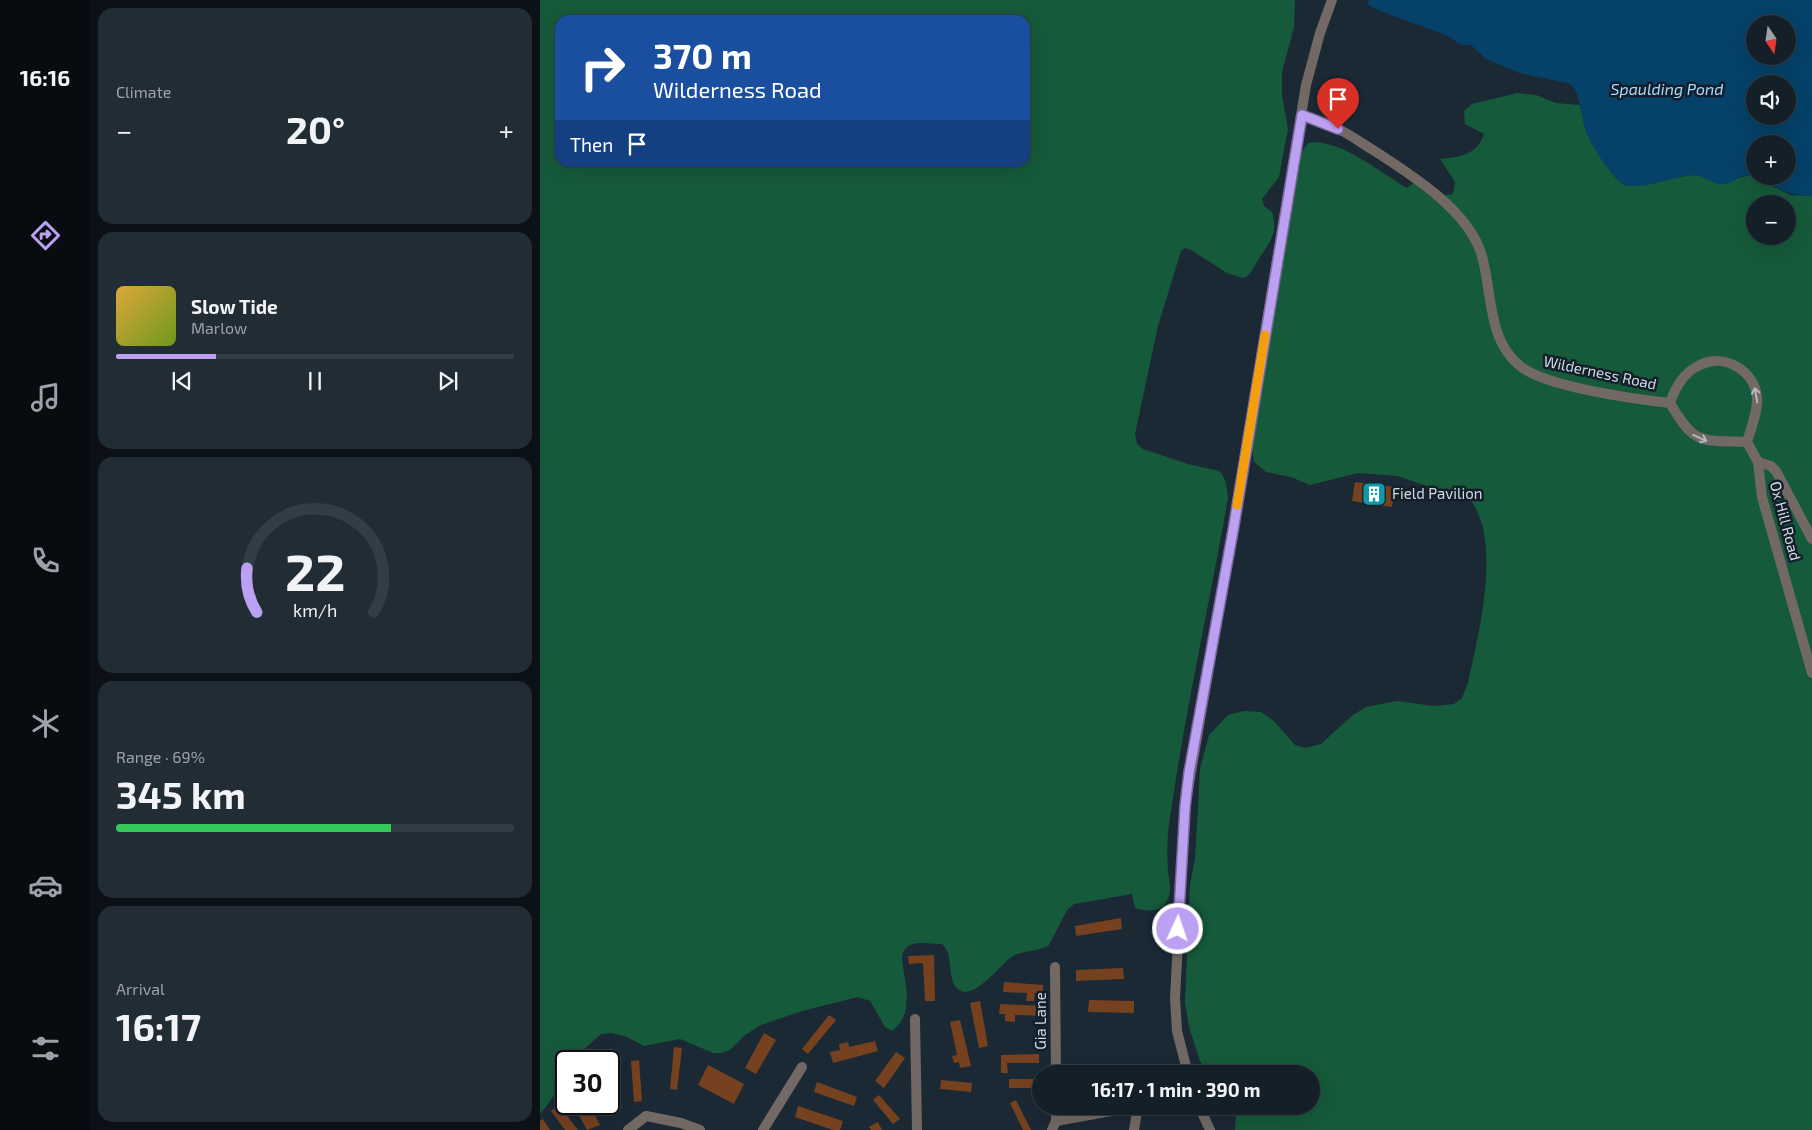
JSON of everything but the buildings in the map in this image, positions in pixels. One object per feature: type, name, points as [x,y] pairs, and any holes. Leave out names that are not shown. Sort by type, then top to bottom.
[{"type":"street","points":[[1186,1065],[1177,1031],[1175,998],[1185,800],[1302,115],[1314,52],[1332,0]]},
{"type":"street","name":"Wilderness Road","points":[[1302,115],[1333,126],[1354,138],[1421,182],[1448,206],[1477,242],[1484,265],[1498,334],[1507,352],[1525,370],[1554,382],[1670,403]]},
{"type":"street","name":"Wilderness Road","points":[[1713,361],[1734,365],[1749,378],[1757,397],[1756,411],[1747,442],[1712,442],[1700,439],[1684,427],[1670,403],[1675,388],[1694,368],[1713,361]]},
{"type":"street","points":[[1747,442],[1758,462],[1771,466],[1776,471],[1812,539]]},
{"type":"street","name":"Ox Hill Road","points":[[1758,462],[1762,497],[1812,674]]},
{"type":"street","name":"Gia Lane","points":[[1055,967],[1056,1065]]},
{"type":"street","points":[[915,1019],[917,1130]]},
{"type":"street","points":[[763,1130],[802,1067]]},
{"type":"street","points":[[1054,1126],[1100,1115]]},
{"type":"street","points":[[1134,1130],[1136,1115]]},
{"type":"street","points":[[1203,1115],[1210,1130]]},
{"type":"street","points":[[628,1130],[646,1116],[681,1123],[700,1130]]},
{"type":"green space","points":[[540,0],[1295,0],[1294,27],[1282,72],[1282,96],[1288,129],[1279,177],[1262,199],[1264,206],[1272,212],[1274,219],[1272,238],[1250,273],[1243,278],[1227,273],[1191,250],[1185,248],[1181,251],[1158,326],[1135,434],[1137,444],[1143,449],[1188,464],[1219,471],[1225,480],[1228,498],[1171,813],[1167,854],[1170,889],[1167,902],[1156,910],[1135,908],[1132,894],[1074,904],[1067,910],[1049,945],[1013,956],[984,982],[967,992],[960,991],[954,984],[948,953],[942,944],[912,944],[904,951],[902,958],[907,997],[904,1015],[892,1031],[885,1027],[870,1001],[858,997],[802,1011],[761,1025],[745,1035],[730,1050],[722,1053],[713,1053],[680,1039],[644,1046],[627,1037],[612,1033],[601,1034],[583,1050],[555,1050],[555,1094],[540,1114]]},
{"type":"green space","points":[[1517,93],[1536,95],[1556,103],[1580,105],[1586,132],[1614,176],[1626,186],[1692,175],[1702,176],[1716,183],[1746,176],[1746,185],[1770,185],[1790,195],[1746,195],[1746,245],[1796,245],[1796,195],[1812,196],[1812,1130],[1235,1130],[1235,1115],[1320,1115],[1320,1065],[1203,1065],[1200,1061],[1189,1027],[1185,1003],[1190,884],[1195,859],[1200,769],[1209,735],[1228,715],[1244,711],[1261,712],[1274,721],[1295,745],[1306,748],[1321,744],[1353,715],[1366,707],[1397,701],[1434,706],[1454,704],[1462,698],[1468,683],[1486,584],[1486,557],[1484,532],[1477,510],[1464,493],[1430,487],[1397,476],[1358,473],[1310,485],[1291,477],[1266,472],[1254,462],[1252,447],[1302,151],[1308,143],[1319,142],[1332,145],[1359,158],[1407,188],[1415,182],[1435,197],[1453,194],[1455,182],[1440,159],[1467,154],[1477,146],[1484,134],[1465,124],[1464,111],[1472,104]]},
{"type":"water","name":"Spaulding Pond","points":[[1369,0],[1812,0],[1812,196],[1793,194],[1772,185],[1796,185],[1796,135],[1746,135],[1746,176],[1731,182],[1720,184],[1701,176],[1692,175],[1644,186],[1626,185],[1619,181],[1610,171],[1591,143],[1586,131],[1577,94],[1571,84],[1519,73],[1486,59],[1471,45],[1461,45],[1448,36],[1375,9],[1367,4]]},
{"type":"slow traffic","points":[[1237,505],[1265,335]]},
{"type":"place","name":"Field Pavilion","points":[[1374,494]]},
{"type":"route","points":[[1178,929],[1185,807],[1189,773],[1233,531],[1302,115],[1338,129]]}]
